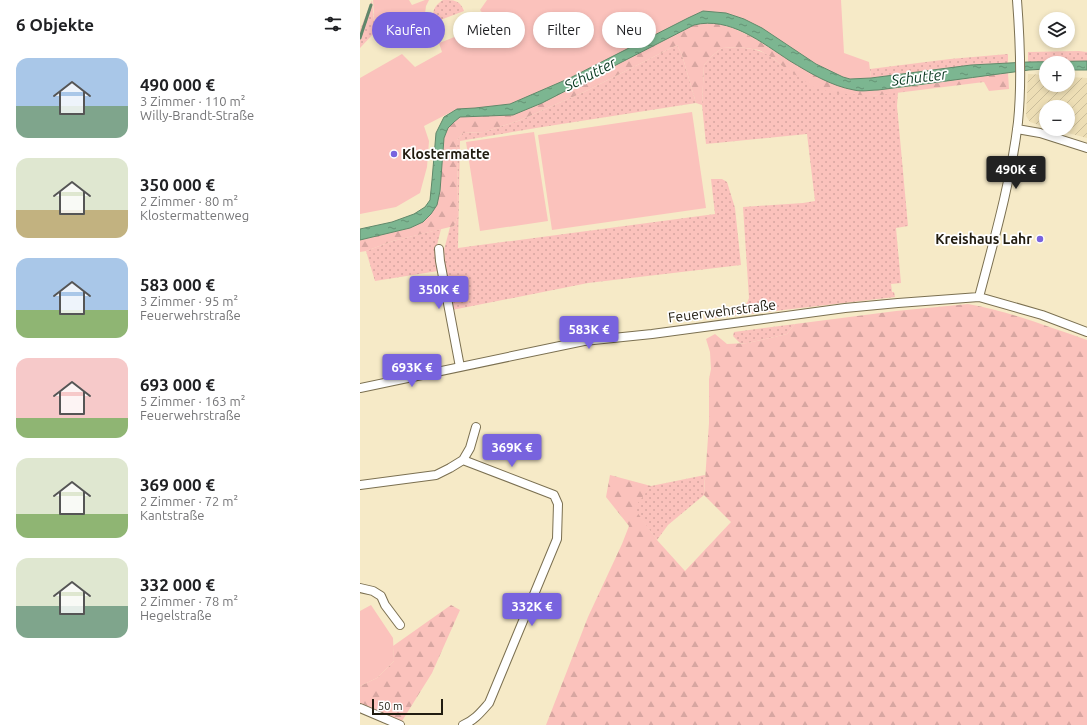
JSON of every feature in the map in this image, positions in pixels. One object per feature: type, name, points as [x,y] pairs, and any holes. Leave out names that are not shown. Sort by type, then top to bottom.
[{"type":"street","points":[[979,298],[994,243],[1010,171],[1017,129],[1019,106],[1019,48],[1017,0]]},
{"type":"street","points":[[1017,129],[1040,133],[1087,148]]},
{"type":"street","points":[[439,249],[460,367]]},
{"type":"street","name":"Feuerwehrstraße","points":[[360,388],[584,341],[652,334],[845,308],[979,298],[1042,315],[1087,332]]},
{"type":"street","points":[[360,485],[436,475],[450,468],[463,460],[470,448],[476,427]]},
{"type":"street","points":[[463,460],[554,495],[558,504],[557,539],[489,702],[471,722],[463,725]]},
{"type":"street","points":[[360,588],[373,591],[381,596],[385,605],[400,625]]},
{"type":"street","points":[[360,708],[400,725]]},
{"type":"shaded area","points":[[1028,74],[1039,75],[1039,92],[1075,92],[1075,77],[1087,78],[1087,138],[1075,135],[1075,100],[1039,100],[1039,125],[1030,122],[1026,116]]},
{"type":"green space","points":[[372,0],[372,35],[360,48],[360,30]]},
{"type":"green space","points":[[373,0],[409,0],[412,5],[429,0],[425,12],[374,12]]},
{"type":"green space","points":[[443,0],[456,1],[461,5],[464,11],[453,12],[453,15],[445,18],[445,12],[433,12],[437,5]]},
{"type":"green space","points":[[487,0],[841,0],[844,53],[869,62],[871,78],[850,79],[843,77],[816,64],[762,28],[744,19],[726,13],[688,18],[656,34],[656,12],[602,12],[602,48],[629,48],[570,78],[510,104],[457,109],[424,126],[429,141],[427,167],[420,193],[396,207],[360,214],[360,78],[402,54],[415,67],[442,52],[441,48],[445,48],[445,41],[453,38],[453,48],[525,48],[525,12],[482,12],[480,10]]},
{"type":"green space","points":[[702,23],[716,23],[733,28],[754,38],[791,61],[860,91],[899,88],[1008,73],[1009,89],[989,91],[984,82],[872,96],[835,93],[815,88],[773,58],[759,50],[739,47],[722,48],[704,65],[702,105],[696,103],[682,55],[677,45],[584,92],[518,121],[484,132],[463,133],[457,140],[458,216],[454,226],[393,241],[360,252],[360,240],[410,228],[440,191],[444,138],[448,128],[460,117],[513,115],[542,103],[649,48],[656,48],[656,44],[694,25]]},
{"type":"green space","points":[[677,45],[682,55],[696,103],[460,141],[458,248],[715,214],[711,179],[722,179],[727,182],[735,208],[741,265],[588,283],[452,310],[445,269],[444,250],[450,227],[454,226],[458,216],[457,140],[463,133],[484,132],[518,121],[584,92]]},
{"type":"green space","points":[[739,47],[762,52],[781,65],[872,96],[898,92],[897,106],[908,226],[896,228],[901,283],[891,284],[892,292],[894,292],[895,297],[705,319],[705,316],[732,310],[742,306],[747,303],[749,298],[743,207],[815,201],[807,134],[706,144],[702,105],[704,65],[722,48]]},
{"type":"green space","points":[[1028,52],[1087,52],[1087,61],[1075,61],[1075,56],[1039,56],[1039,62],[1028,62]]},
{"type":"green space","points":[[1008,54],[1008,63],[971,65],[871,78],[870,69],[950,59]]},
{"type":"green space","points":[[692,112],[706,208],[552,230],[538,135]]},
{"type":"green space","points":[[534,132],[548,221],[480,231],[466,142]]},
{"type":"green space","points":[[441,229],[437,245],[438,271],[375,281],[366,251],[393,241]]},
{"type":"green space","points":[[968,304],[1013,315],[1087,340],[1087,725],[546,725],[588,617],[629,526],[606,497],[610,475],[651,486],[634,508],[657,540],[685,571],[731,522],[704,495],[709,423],[709,379],[711,369],[710,352],[706,339],[715,334],[727,344],[748,343],[787,334],[795,324],[896,311]]},
{"type":"green space","points":[[795,324],[787,334],[748,343],[740,343],[733,336],[734,332]]},
{"type":"green space","points":[[705,475],[704,495],[668,525],[657,540],[633,508],[651,486]]},
{"type":"green space","points":[[371,605],[393,638],[394,661],[377,678],[360,686],[360,611]]},
{"type":"green space","points":[[451,605],[460,610],[432,673],[402,721],[360,704],[360,686],[377,678],[394,661],[393,646]]},
{"type":"water","name":"Schutter","points":[[703,11],[726,13],[744,19],[762,28],[816,64],[850,79],[871,78],[971,65],[1028,62],[1039,62],[1039,69],[878,90],[857,91],[845,88],[821,78],[790,61],[757,39],[720,24],[707,23],[694,25],[656,44],[656,34]]},
{"type":"water","name":"Schutter","points":[[629,48],[649,48],[542,103],[513,115],[460,117],[448,128],[444,138],[440,191],[437,205],[431,214],[423,222],[410,228],[360,240],[360,229],[392,222],[414,214],[425,207],[430,200],[436,133],[444,117],[457,109],[510,104],[570,78]]},
{"type":"water","points":[[1075,61],[1087,61],[1087,70],[1075,70]]},
{"type":"waterway","points":[[360,38],[371,5]]},
{"type":"place","name":"Klostermatte","points":[[394,154]]},
{"type":"place","name":"Kreishaus Lahr","points":[[1040,239]]}]
